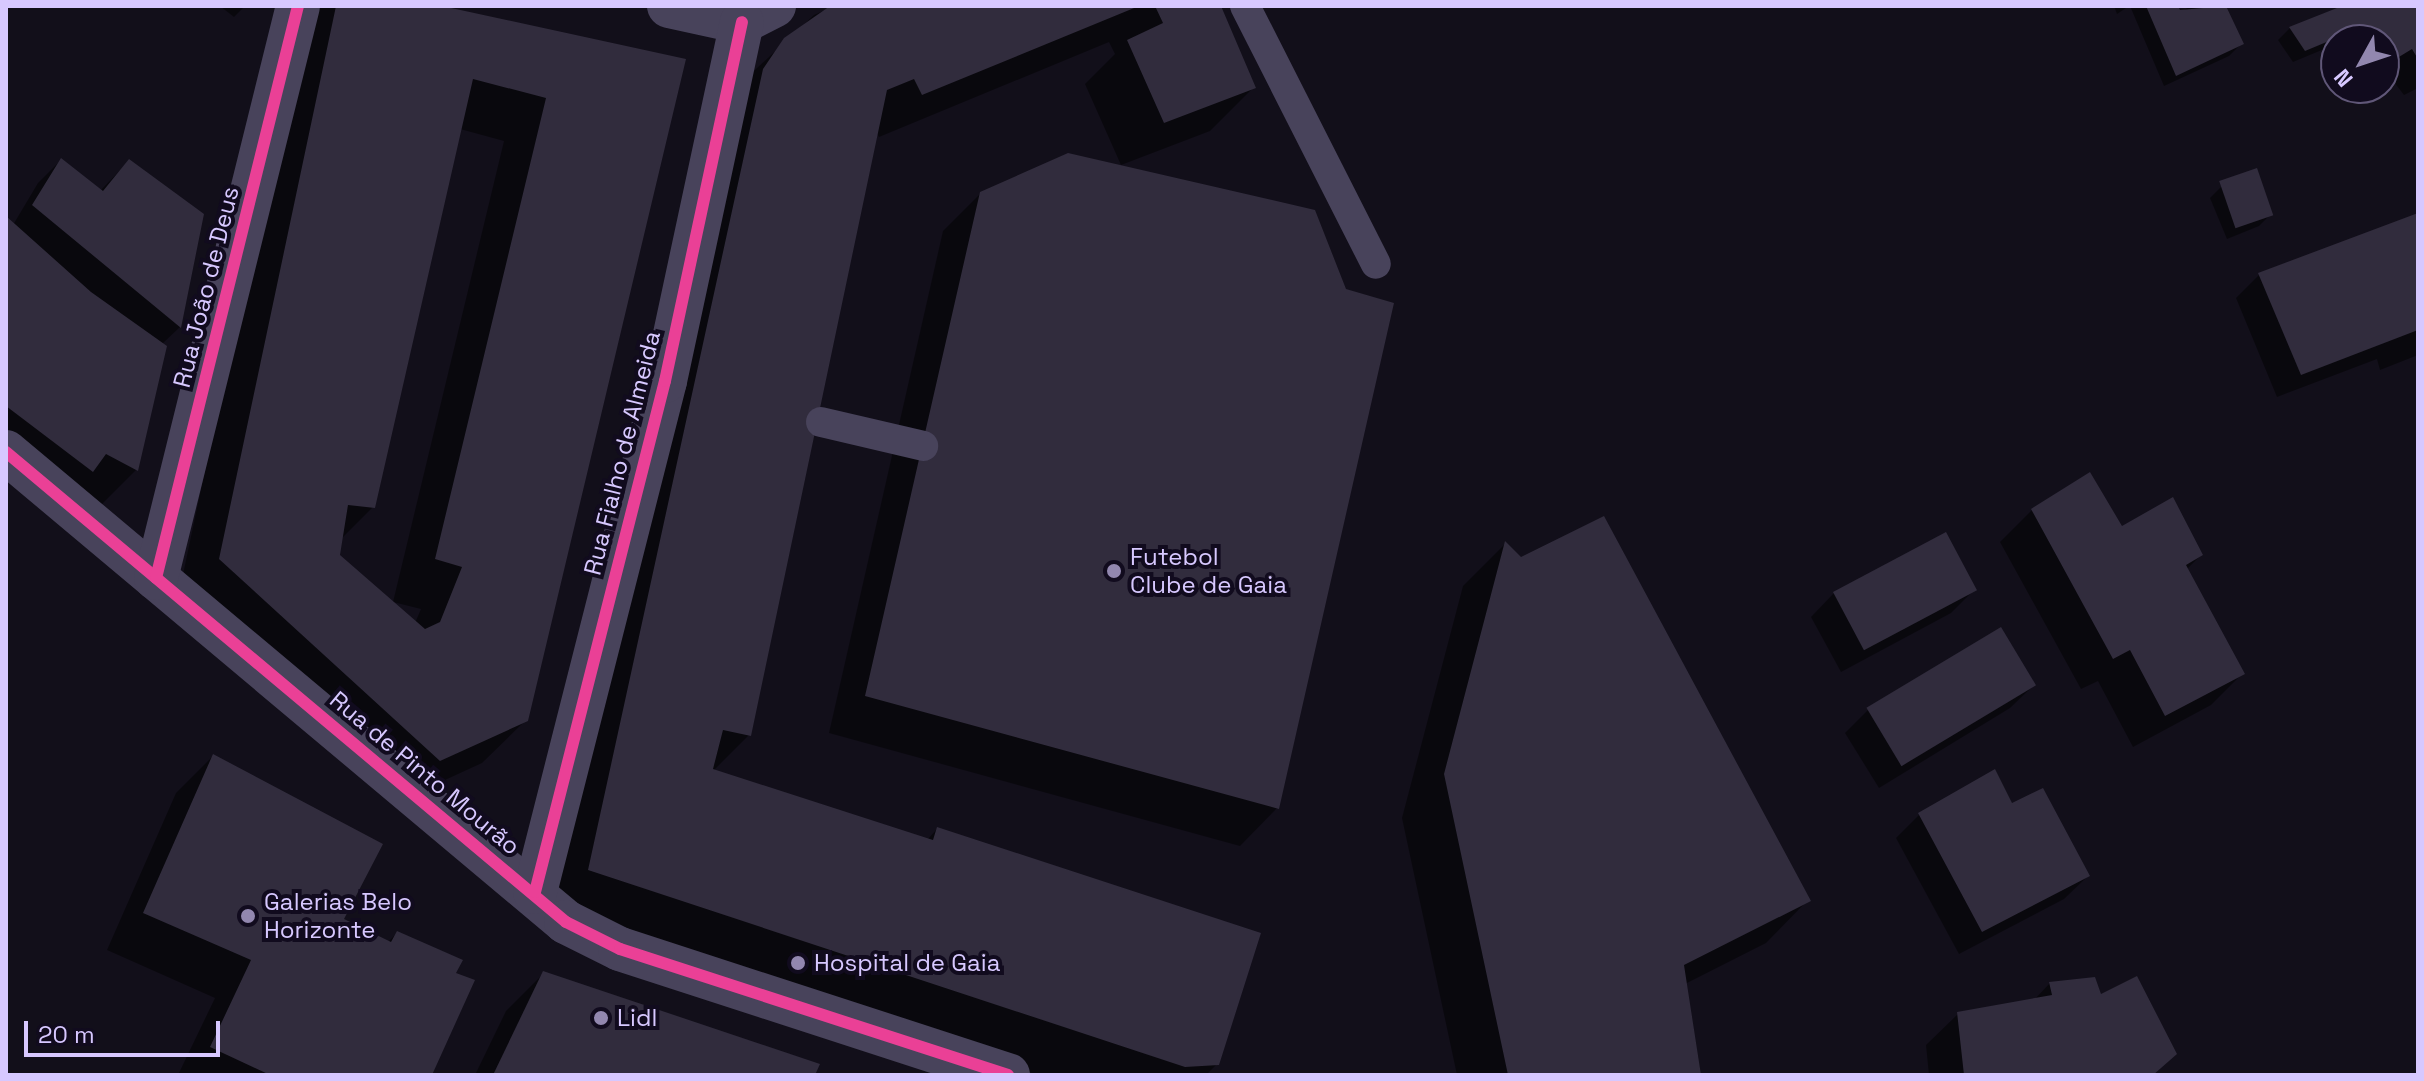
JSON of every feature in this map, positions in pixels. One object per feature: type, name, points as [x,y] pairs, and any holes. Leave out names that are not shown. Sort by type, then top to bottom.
[{"type":"street","name":"Rua João de Deus","points":[[156,578],[298,6]]},
{"type":"street","points":[[669,6],[758,14]]},
{"type":"street","name":"Rua Fialho de Almeida","points":[[535,892],[678,385],[758,14]]},
{"type":"street","name":"Rua de Pinto Mourão","points":[[6,452],[535,892],[566,922],[620,949],[1008,1075]]},
{"type":"lane","points":[[1245,6],[1376,264]]},
{"type":"lane","points":[[821,422],[923,446]]},
{"type":"building","points":[[336,6],[442,6],[686,59],[528,721],[440,761],[219,559]],"holes":[[[473,79],[546,98],[435,559],[462,567],[440,622],[425,629],[340,555],[348,505],[375,508]]]},
{"type":"building","points":[[830,6],[1139,6],[922,95],[914,79],[887,90],[751,736],[723,730],[713,769],[933,840],[937,827],[1261,933],[1219,1065],[1185,1067],[588,870],[763,69],[784,38]]},
{"type":"building","points":[[1155,6],[1221,6],[1256,88],[1164,123],[1127,40],[1163,23]]},
{"type":"building","points":[[2146,6],[2178,6],[2180,10],[2226,6],[2244,44],[2176,76]]},
{"type":"building","points":[[2342,6],[2418,6],[2418,59],[2412,49],[2400,56],[2400,24],[2320,24],[2320,45],[2305,51],[2289,27]]},
{"type":"building","name":"Futebol Clube de Gaia","points":[[1068,153],[1315,210],[1346,289],[1394,303],[1279,809],[865,696],[980,192]]},
{"type":"building","points":[[61,158],[103,191],[129,159],[204,214],[181,328],[32,205]]},
{"type":"building","points":[[2257,168],[2273,215],[2235,228],[2219,181]]},
{"type":"building","points":[[2418,213],[2418,330],[2301,375],[2258,273]]},
{"type":"building","points":[[6,216],[91,292],[167,346],[138,471],[106,454],[93,472],[6,406]]},
{"type":"building","points":[[2090,472],[2122,526],[2173,497],[2203,555],[2186,565],[2245,674],[2165,716],[2130,650],[2113,659],[2031,509]]},
{"type":"building","points":[[1604,516],[1811,901],[1684,965],[1701,1075],[1508,1075],[1444,774],[1505,541],[1521,557]]},
{"type":"building","points":[[1946,532],[1977,590],[1864,650],[1833,592]]},
{"type":"building","points":[[2001,627],[2036,685],[1901,766],[1866,708]]},
{"type":"building","name":"Galerias Belo Horizonte","points":[[213,754],[383,844],[344,919],[391,942],[397,931],[463,960],[456,973],[475,980],[432,1075],[270,1075],[210,1047],[251,960],[143,913]]},
{"type":"building","points":[[1995,769],[2012,803],[2043,788],[2090,876],[1982,932],[1918,813]]},
{"type":"building","name":"Lidl","points":[[543,971],[820,1064],[815,1075],[493,1075]]},
{"type":"building","points":[[2137,976],[2177,1054],[2153,1075],[1964,1075],[1957,1012],[2052,995],[2049,982],[2095,977],[2101,994]]},
{"type":"cycle path","points":[[156,578],[298,6]]},
{"type":"cycle path","points":[[535,892],[665,381],[742,22]]},
{"type":"cycle path","points":[[6,452],[566,922],[620,949],[1008,1075]]},
{"type":"place","name":"Futebol Clube de Gaia","points":[[1114,571]]},
{"type":"place","name":"Galerias Belo Horizonte","points":[[248,916]]},
{"type":"place","name":"Hospital de Gaia","points":[[798,963]]},
{"type":"place","name":"Lidl","points":[[601,1018]]}]
